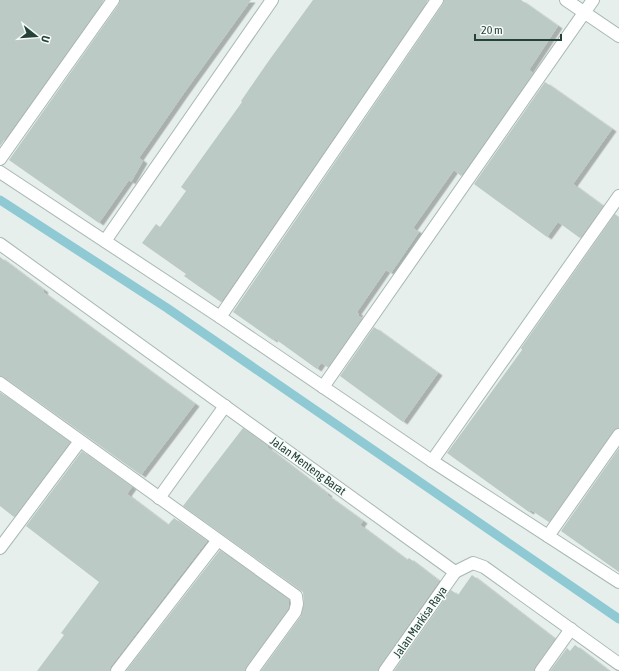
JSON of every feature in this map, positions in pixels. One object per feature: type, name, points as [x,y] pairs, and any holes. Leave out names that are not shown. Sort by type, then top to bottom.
[{"type":"street","points":[[0,159],[113,0]]},
{"type":"street","points":[[105,241],[272,0]]},
{"type":"street","points":[[220,317],[437,0]]},
{"type":"street","points":[[566,0],[619,36]]},
{"type":"street","points":[[322,387],[593,0]]},
{"type":"street","points":[[0,172],[220,317],[432,461],[619,582]]},
{"type":"street","points":[[432,461],[619,196]]},
{"type":"street","name":"Jalan Menteng Barat","points":[[0,244],[455,572]]},
{"type":"street","points":[[0,383],[296,596],[297,604],[295,612],[252,671]]},
{"type":"street","points":[[160,498],[225,406]]},
{"type":"street","points":[[548,536],[619,435]]},
{"type":"street","points":[[0,548],[80,441]]},
{"type":"street","points":[[117,671],[218,540]]},
{"type":"street","points":[[455,572],[473,563],[484,567],[619,664]]},
{"type":"street","name":"Jalan Markisa Raya","points":[[385,671],[455,572]]},
{"type":"street","points":[[541,671],[571,630]]},
{"type":"building","points":[[0,0],[104,0],[0,146]]},
{"type":"building","points":[[120,0],[251,0],[139,158],[143,161],[131,182],[129,180],[99,223],[9,160],[119,4]]},
{"type":"building","points":[[313,0],[428,0],[221,302],[184,276],[186,274],[142,243],[156,224],[160,227],[186,191],[181,187]]},
{"type":"building","points":[[444,0],[521,0],[558,26],[529,70],[533,73],[461,176],[454,170],[413,228],[419,232],[391,273],[386,270],[357,312],[359,314],[357,315],[362,318],[328,367],[321,363],[317,369],[274,338],[273,340],[233,312],[443,4]]},
{"type":"building","points":[[545,82],[612,129],[573,184],[603,206],[580,238],[558,222],[547,237],[474,184]]},
{"type":"building","points":[[615,214],[619,217],[619,428],[613,431],[549,522],[531,510],[529,512],[447,453],[522,350],[521,348]]},
{"type":"building","points":[[0,257],[44,290],[43,292],[195,404],[141,475],[4,377],[0,376]]},
{"type":"building","points":[[374,327],[438,373],[403,422],[340,376]]},
{"type":"building","points":[[0,392],[70,442],[14,517],[0,506]]},
{"type":"building","points":[[243,428],[268,446],[267,447],[328,494],[327,495],[363,521],[360,525],[407,560],[409,558],[439,581],[379,667],[378,671],[261,671],[301,616],[304,603],[303,592],[183,506]]},
{"type":"building","points":[[619,448],[619,572],[561,531]]},
{"type":"building","points":[[82,451],[132,487],[127,494],[168,525],[174,518],[207,541],[111,666],[110,671],[37,671],[64,635],[61,633],[99,582],[26,526]]},
{"type":"building","points":[[220,550],[289,600],[288,609],[246,667],[245,671],[126,671]]},
{"type":"building","points":[[472,575],[555,639],[535,667],[534,671],[394,671],[451,590],[458,595]]},
{"type":"building","points":[[575,645],[609,671],[550,671],[567,648],[570,651]]},
{"type":"waterway","points":[[0,200],[167,308],[619,619]]}]
